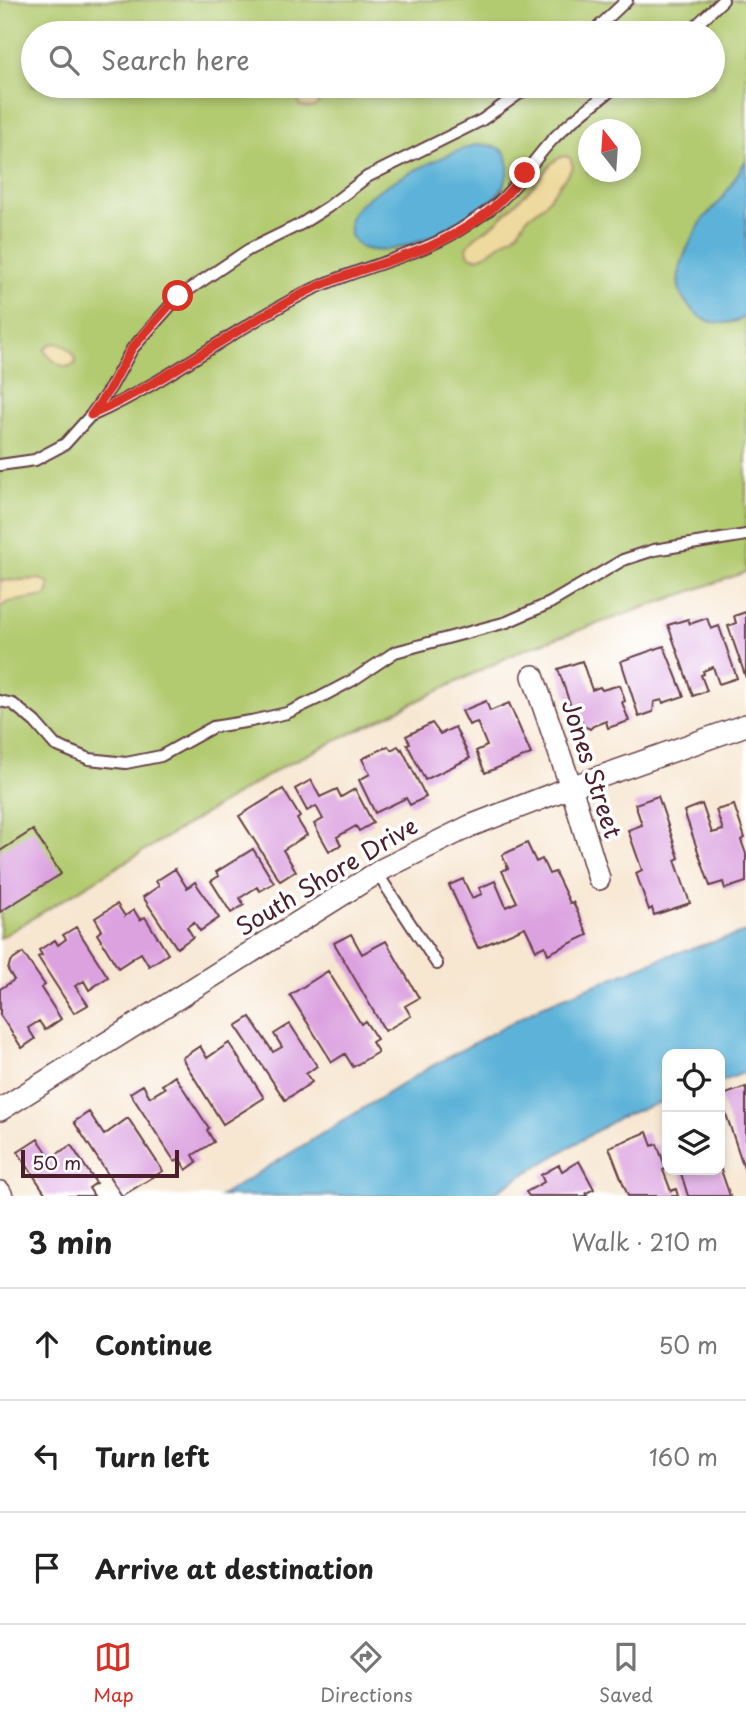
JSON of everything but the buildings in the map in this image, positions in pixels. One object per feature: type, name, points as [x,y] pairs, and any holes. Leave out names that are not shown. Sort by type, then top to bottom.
[{"type":"street","name":"Jones Street","points":[[533,676],[571,786],[599,879]]},
{"type":"street","name":"South Shore Drive","points":[[0,1110],[377,873],[470,826],[571,786],[746,726]]},
{"type":"lane","points":[[605,21],[627,0]]},
{"type":"lane","points":[[701,21],[723,0]]},
{"type":"lane","points":[[0,465],[35,460],[65,444],[111,387],[132,348],[178,296],[248,250],[319,212],[367,177],[482,120],[513,98]]},
{"type":"lane","points":[[91,415],[161,380],[258,319],[309,291],[353,271],[430,246],[467,226],[500,202],[552,140],[601,98]]},
{"type":"lane","points":[[0,701],[13,704],[35,722],[55,745],[89,759],[126,763],[161,756],[213,727],[251,722],[287,713],[353,680],[395,652],[508,622],[550,603],[623,560],[654,550],[746,535]]},
{"type":"lane","points":[[377,873],[437,964]]},
{"type":"green space","points":[[0,0],[746,0],[746,572],[522,650],[282,767],[0,938]]},
{"type":"sand","points":[[297,98],[320,98],[313,107],[300,106]]},
{"type":"sand","points":[[565,156],[570,158],[573,167],[544,205],[526,219],[517,233],[485,255],[471,257],[468,245],[492,226],[552,164]]},
{"type":"sand","points":[[52,343],[68,348],[76,363],[67,367],[54,361],[44,350]]},
{"type":"sand","points":[[40,579],[49,584],[45,596],[9,602],[0,607],[0,581]]},
{"type":"water","points":[[478,144],[500,149],[508,161],[508,173],[503,185],[486,205],[433,236],[393,249],[375,250],[361,247],[350,236],[350,219],[369,197],[407,174]]},
{"type":"water","points":[[746,160],[746,317],[727,323],[713,322],[701,317],[685,302],[679,287],[680,270],[686,251],[705,217],[724,196]]},
{"type":"water","points":[[746,932],[746,1072],[725,1080],[725,1049],[662,1049],[662,1102],[620,1117],[488,1196],[221,1196],[430,1067],[542,1006],[670,955]]},
{"type":"route","points":[[178,296],[132,348],[111,387],[91,415],[161,380],[258,319],[309,291],[353,271],[430,246],[467,226],[500,202],[525,173]]}]
